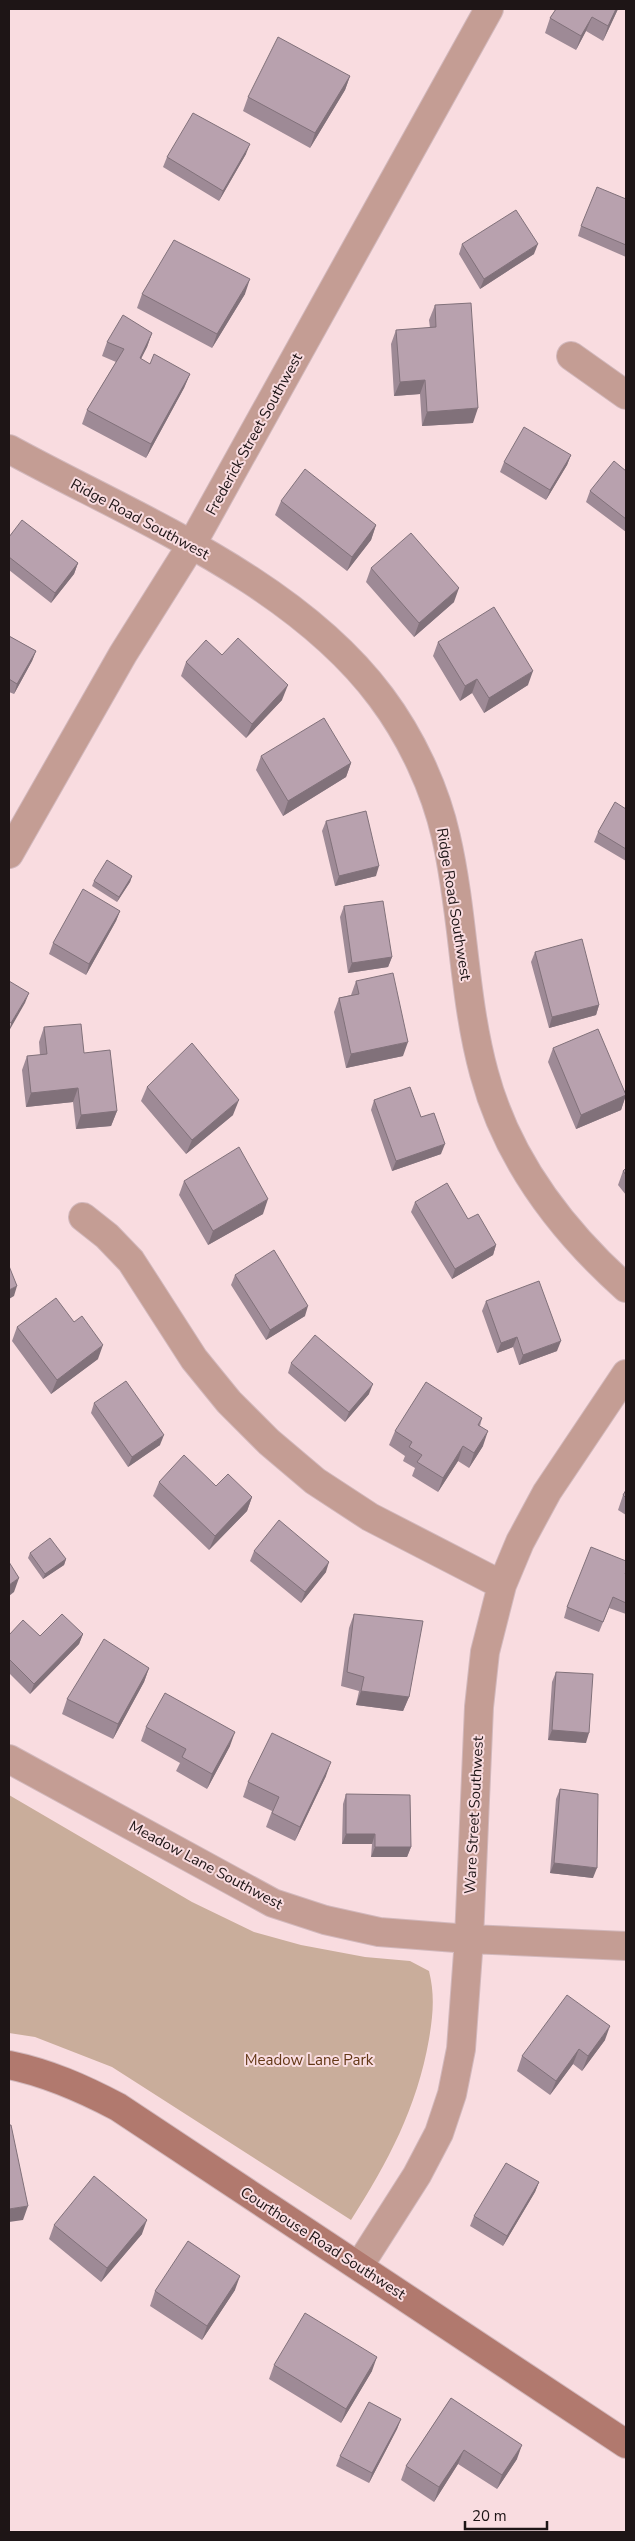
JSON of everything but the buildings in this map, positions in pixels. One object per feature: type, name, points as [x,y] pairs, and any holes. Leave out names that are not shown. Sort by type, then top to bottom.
[{"type":"street","name":"Frederick Street Southwest","points":[[9,854],[123,654],[192,544],[489,9]]},
{"type":"street","points":[[570,356],[626,394]]},
{"type":"street","name":"Ridge Road Southwest","points":[[9,449],[192,544],[312,624],[349,659],[381,697],[410,742],[430,788],[446,837],[475,1031],[484,1074],[502,1124],[526,1171],[558,1219],[592,1257],[626,1288]]},
{"type":"street","points":[[83,1217],[107,1236],[131,1261],[194,1359],[229,1402],[268,1442],[315,1480],[370,1517],[502,1585]]},
{"type":"street","name":"Ware Street Southwest","points":[[358,2266],[417,2175],[439,2133],[452,2094],[461,2049],[469,1939],[479,1707],[485,1652],[502,1585],[520,1542],[547,1492],[626,1374]]},
{"type":"street","name":"Meadow Lane Southwest","points":[[9,1759],[273,1903],[325,1920],[379,1932],[469,1939],[626,1946]]},
{"type":"street","name":"Courthouse Road Southwest","points":[[9,2065],[34,2070],[75,2084],[118,2107],[626,2444]]},
{"type":"green space","name":"Meadow Lane Park","points":[[9,1795],[192,1902],[254,1932],[301,1945],[365,1957],[410,1961],[429,1971],[433,1997],[432,2022],[424,2064],[417,2088],[389,2155],[351,2220],[112,2067],[35,2037],[9,2033]]}]
